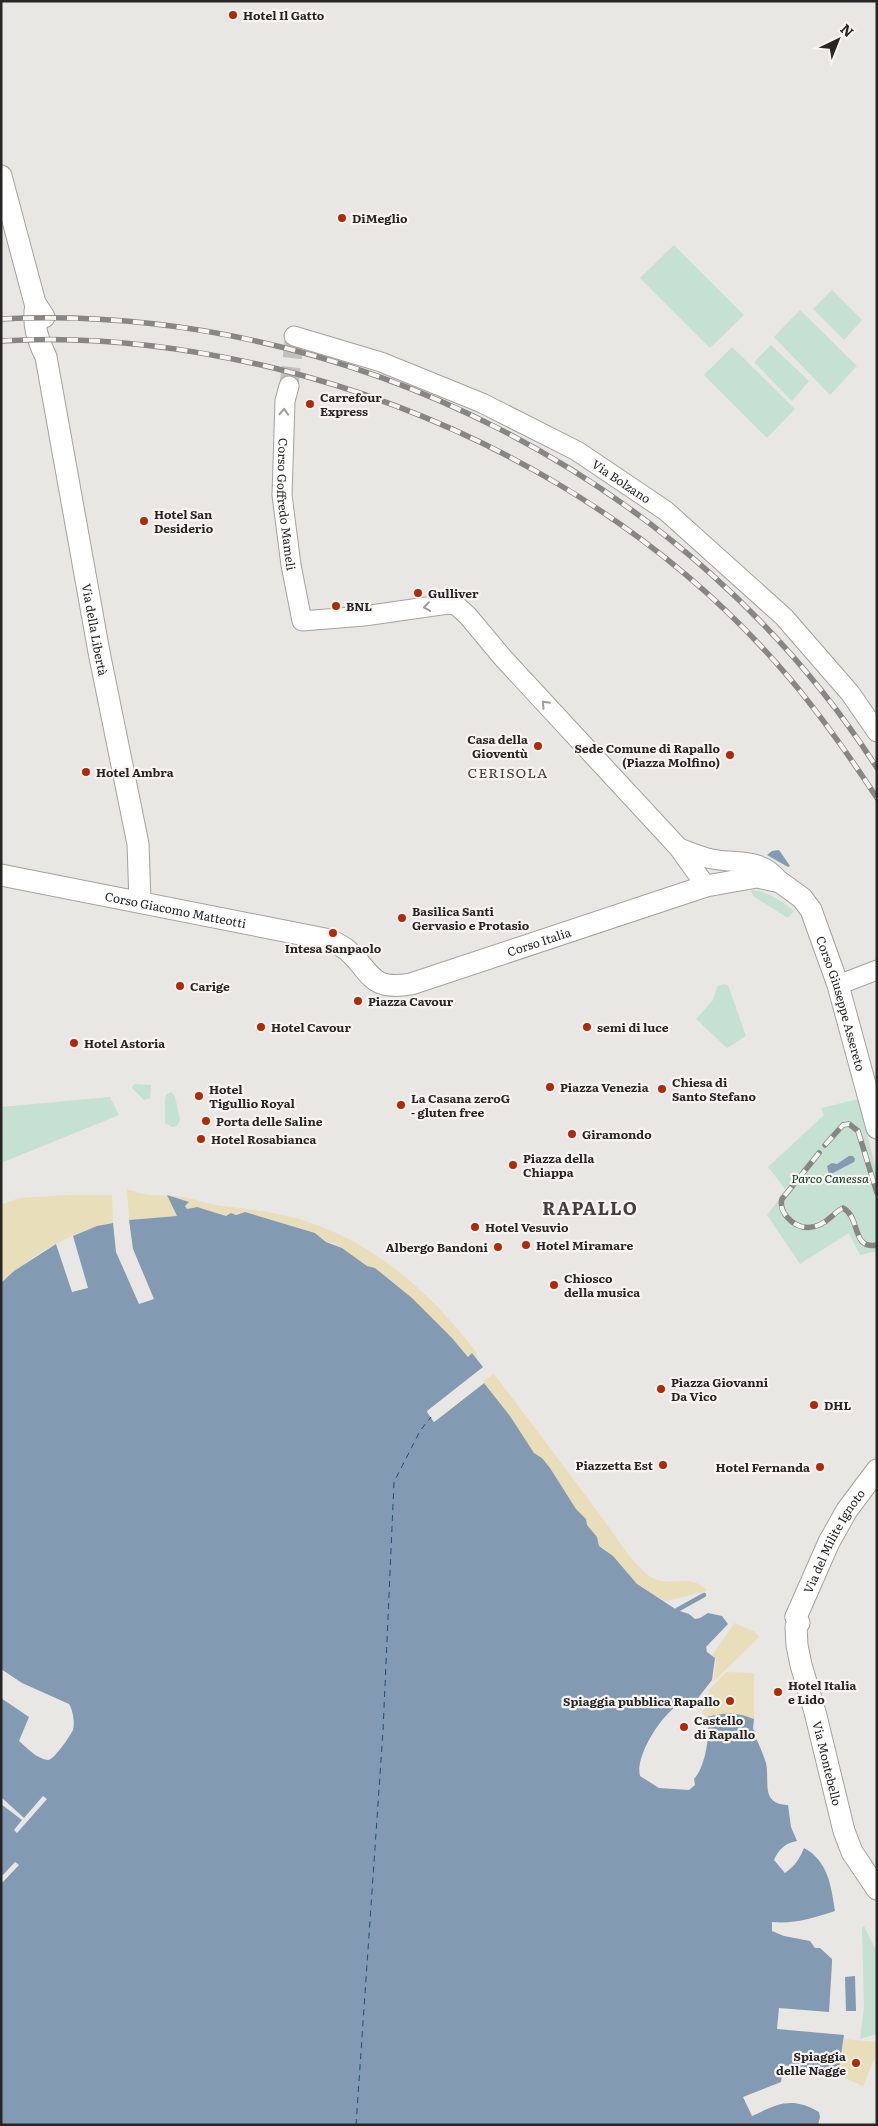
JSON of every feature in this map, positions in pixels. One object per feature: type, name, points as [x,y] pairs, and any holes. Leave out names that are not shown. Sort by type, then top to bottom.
[{"type":"main road","name":"Via della Libertà","points":[[1,176],[36,305],[34,313],[36,336],[46,357],[99,652],[138,844],[140,902]]},
{"type":"main road","name":"Corso Giacomo Matteotti","points":[[1,875],[330,940],[347,950]]},
{"type":"main road","name":"Corso Italia","points":[[347,950],[378,983],[385,986],[400,986],[549,939],[706,886],[757,877],[780,882]]},
{"type":"main road","name":"Corso Giuseppe Assereto","points":[[780,882],[802,898],[812,910],[838,985],[877,1128]]},
{"type":"main road","name":"Via del Milite Ignoto","points":[[795,1629],[829,1542],[847,1510],[877,1470]]},
{"type":"main road","name":"Via Montebello","points":[[795,1629],[844,1831],[852,1852],[873,1885]]},
{"type":"street","name":"Via Bolzano","points":[[294,336],[381,362],[482,403],[577,451],[666,511],[784,617],[850,693],[877,732]]},
{"type":"street","name":"Corso Goffredo Mameli","points":[[289,386],[285,401],[282,495],[291,565],[302,621],[364,616],[448,604],[456,605],[678,847]]},
{"type":"street","points":[[678,847],[715,860],[750,863],[764,867],[772,872],[780,882]]},
{"type":"street","points":[[678,847],[706,886]]},
{"type":"street","points":[[715,860],[735,881]]},
{"type":"street","points":[[838,985],[877,970]]},
{"type":"green space","points":[[674,245],[744,315],[710,348],[640,278]]},
{"type":"green space","points":[[832,290],[862,320],[844,340],[813,309]]},
{"type":"green space","points":[[800,310],[857,366],[830,395],[774,337]]},
{"type":"green space","points":[[771,345],[809,381],[792,401],[754,362]]},
{"type":"green space","points":[[732,347],[795,409],[767,438],[704,375]]},
{"type":"green space","points":[[751,890],[774,897],[794,911],[788,918],[753,896]]},
{"type":"green space","points":[[723,984],[728,985],[746,1036],[727,1048],[696,1019],[713,1000],[717,987]]},
{"type":"green space","points":[[134,1084],[151,1085],[150,1098],[144,1100],[132,1088]]},
{"type":"green space","points":[[171,1092],[175,1096],[180,1120],[177,1126],[172,1127],[165,1123],[165,1100],[166,1095]]},
{"type":"green space","points":[[110,1097],[119,1115],[1,1163],[1,1107]]},
{"type":"green space","name":"Parco Canessa","points":[[858,1099],[877,1173],[877,1251],[860,1255],[849,1233],[800,1264],[767,1215],[786,1190],[768,1167],[824,1115],[821,1108]]},
{"type":"green space","points":[[864,1926],[877,1952],[877,2034],[860,2039],[864,2007],[862,1928]]},
{"type":"sand","points":[[127,1189],[149,1195],[168,1196],[177,1216],[129,1220]]},
{"type":"sand","points":[[112,1195],[113,1223],[82,1232],[53,1245],[25,1263],[1,1283],[1,1205],[19,1198]]},
{"type":"sand","points":[[170,1196],[266,1212],[304,1221],[334,1232],[361,1246],[388,1264],[436,1305],[457,1328],[477,1353],[478,1357],[476,1359],[475,1356],[469,1357],[452,1338],[393,1282],[375,1268],[367,1266],[334,1243],[326,1242],[315,1233],[245,1212],[226,1216],[197,1207],[187,1209],[185,1206],[188,1203]]},
{"type":"sand","points":[[494,1374],[642,1570],[656,1579],[664,1581],[694,1582],[707,1591],[666,1601],[648,1593],[637,1584],[606,1550],[599,1546],[597,1537],[587,1525],[586,1519],[576,1509],[550,1468],[542,1458],[534,1453],[510,1416],[483,1381]]},
{"type":"sand","points":[[735,1623],[755,1632],[759,1637],[713,1682],[716,1659],[712,1655]]},
{"type":"sand","name":"Spiaggia pubblica Rapallo","points":[[726,1672],[754,1673],[754,1719],[731,1714],[707,1717],[703,1713],[709,1690]]},
{"type":"sand","name":"Spiaggia delle Nagge","points":[[844,2039],[877,2042],[877,2052],[863,2086],[838,2075]]},
{"type":"water","points":[[779,850],[790,866],[788,867],[767,855],[772,851]]},
{"type":"water","points":[[849,1156],[853,1156],[854,1162],[829,1175],[827,1166],[832,1163],[837,1164]]},
{"type":"water","points":[[167,1195],[189,1202],[185,1206],[187,1209],[197,1207],[226,1216],[231,1213],[236,1215],[245,1212],[315,1233],[326,1242],[342,1248],[367,1266],[375,1268],[412,1298],[468,1357],[472,1353],[483,1367],[427,1411],[434,1422],[484,1383],[510,1416],[534,1453],[542,1458],[550,1468],[576,1509],[586,1519],[587,1525],[597,1537],[599,1546],[613,1556],[637,1584],[677,1610],[689,1614],[695,1619],[708,1613],[722,1616],[728,1624],[706,1647],[707,1652],[715,1658],[712,1680],[698,1698],[688,1699],[677,1705],[657,1727],[643,1754],[640,1776],[659,1788],[689,1790],[695,1785],[694,1779],[704,1759],[708,1732],[707,1717],[730,1714],[754,1719],[753,1729],[756,1732],[754,1733],[766,1763],[768,1791],[773,1801],[788,1805],[791,1827],[797,1841],[783,1847],[774,1860],[785,1873],[797,1862],[804,1848],[812,1853],[827,1875],[835,1911],[796,1921],[772,1922],[772,1931],[784,1936],[810,1941],[815,1948],[820,1948],[832,1959],[829,2012],[779,2008],[777,2029],[844,2035],[838,2075],[783,2065],[781,2082],[743,2097],[752,2116],[777,2105],[800,2104],[819,2112],[818,2125],[1,2125],[1,1884],[19,1865],[15,1862],[3,1875],[1,1874],[1,1804],[22,1820],[14,1830],[17,1833],[47,1799],[43,1796],[24,1818],[1,1797],[1,1698],[29,1717],[19,1741],[40,1758],[51,1759],[58,1752],[73,1730],[74,1724],[73,1713],[69,1704],[22,1683],[1,1669],[1,1283],[14,1271],[56,1244],[72,1292],[88,1288],[73,1236],[97,1226],[113,1223],[116,1252],[139,1304],[154,1299],[133,1249],[129,1220],[177,1216]]},
{"type":"water","points":[[855,1976],[856,2011],[846,2011],[845,1977]]},
{"type":"pier","points":[[477,1373],[478,1375],[430,1412],[435,1419],[482,1381],[484,1383],[434,1422],[427,1412]]},
{"type":"waterway","points":[[677,1610],[704,1595]]},
{"type":"ferry route","points":[[356,2125],[383,1731],[394,1482],[420,1431],[431,1417]]},
{"type":"tunnel","points":[[289,386],[294,342]]},
{"type":"railway","points":[[1,319],[130,322],[257,341],[380,377],[498,428],[609,494],[710,573],[800,665],[877,768]]},
{"type":"railway","points":[[1,341],[70,340],[139,344],[207,354],[274,368],[348,389],[420,415],[490,447],[557,483],[622,525],[682,572],[739,624],[791,680],[836,738],[877,798]]},
{"type":"railway","points":[[825,1145],[843,1125],[849,1124],[858,1131],[877,1193]]},
{"type":"railway","points":[[819,1153],[782,1199],[781,1206],[784,1213],[792,1222],[809,1228],[820,1225],[843,1208],[849,1212],[863,1243],[877,1245]]},
{"type":"place","name":"Hotel Il Gatto","points":[[233,15]]},
{"type":"place","name":"DiMeglio","points":[[342,218]]},
{"type":"place","name":"Carrefour Express","points":[[310,404]]},
{"type":"place","name":"Hotel San Desiderio","points":[[144,521]]},
{"type":"place","name":"Gulliver","points":[[418,593]]},
{"type":"place","name":"BNL","points":[[336,606]]},
{"type":"place","name":"Casa della Gioventù","points":[[538,746]]},
{"type":"place","name":"Sede Comune di Rapallo (Piazza Molfino)","points":[[730,755]]},
{"type":"place","name":"Hotel Ambra","points":[[86,772]]},
{"type":"place","name":"Basilica Santi Gervasio e Protasio","points":[[402,918]]},
{"type":"place","name":"Intesa Sanpaolo","points":[[333,933]]},
{"type":"place","name":"Carige","points":[[180,986]]},
{"type":"place","name":"Piazza Cavour","points":[[358,1001]]},
{"type":"place","name":"Hotel Cavour","points":[[261,1027]]},
{"type":"place","name":"semi di luce","points":[[587,1027]]},
{"type":"place","name":"Hotel Astoria","points":[[74,1043]]},
{"type":"place","name":"Piazza Venezia","points":[[550,1087]]},
{"type":"place","name":"Chiesa di Santo Stefano","points":[[662,1089]]},
{"type":"place","name":"Hotel Tigullio Royal","points":[[199,1096]]},
{"type":"place","name":"La Casana zeroG - gluten free","points":[[401,1105]]},
{"type":"place","name":"Porta delle Saline","points":[[206,1121]]},
{"type":"place","name":"Giramondo","points":[[572,1134]]},
{"type":"place","name":"Hotel Rosabianca","points":[[201,1139]]},
{"type":"place","name":"Piazza della Chiappa","points":[[513,1165]]},
{"type":"place","name":"Hotel Vesuvio","points":[[475,1227]]},
{"type":"place","name":"Hotel Miramare","points":[[526,1245]]},
{"type":"place","name":"Albergo Bandoni","points":[[498,1247]]},
{"type":"place","name":"Chiosco della musica","points":[[554,1285]]},
{"type":"place","name":"Piazza Giovanni Da Vico","points":[[661,1389]]},
{"type":"place","name":"DHL","points":[[814,1405]]},
{"type":"place","name":"Piazzetta Est","points":[[663,1465]]},
{"type":"place","name":"Hotel Fernanda","points":[[820,1467]]},
{"type":"place","name":"Hotel Italia e Lido","points":[[778,1692]]},
{"type":"place","name":"Spiaggia pubblica Rapallo","points":[[730,1701]]},
{"type":"place","name":"Castello di Rapallo","points":[[684,1727]]},
{"type":"place","name":"Spiaggia delle Nagge","points":[[856,2063]]},
{"type":"district","name":"CERISOLA","points":[[508,772]]},
{"type":"district","name":"RAPALLO","points":[[590,1207]]}]
